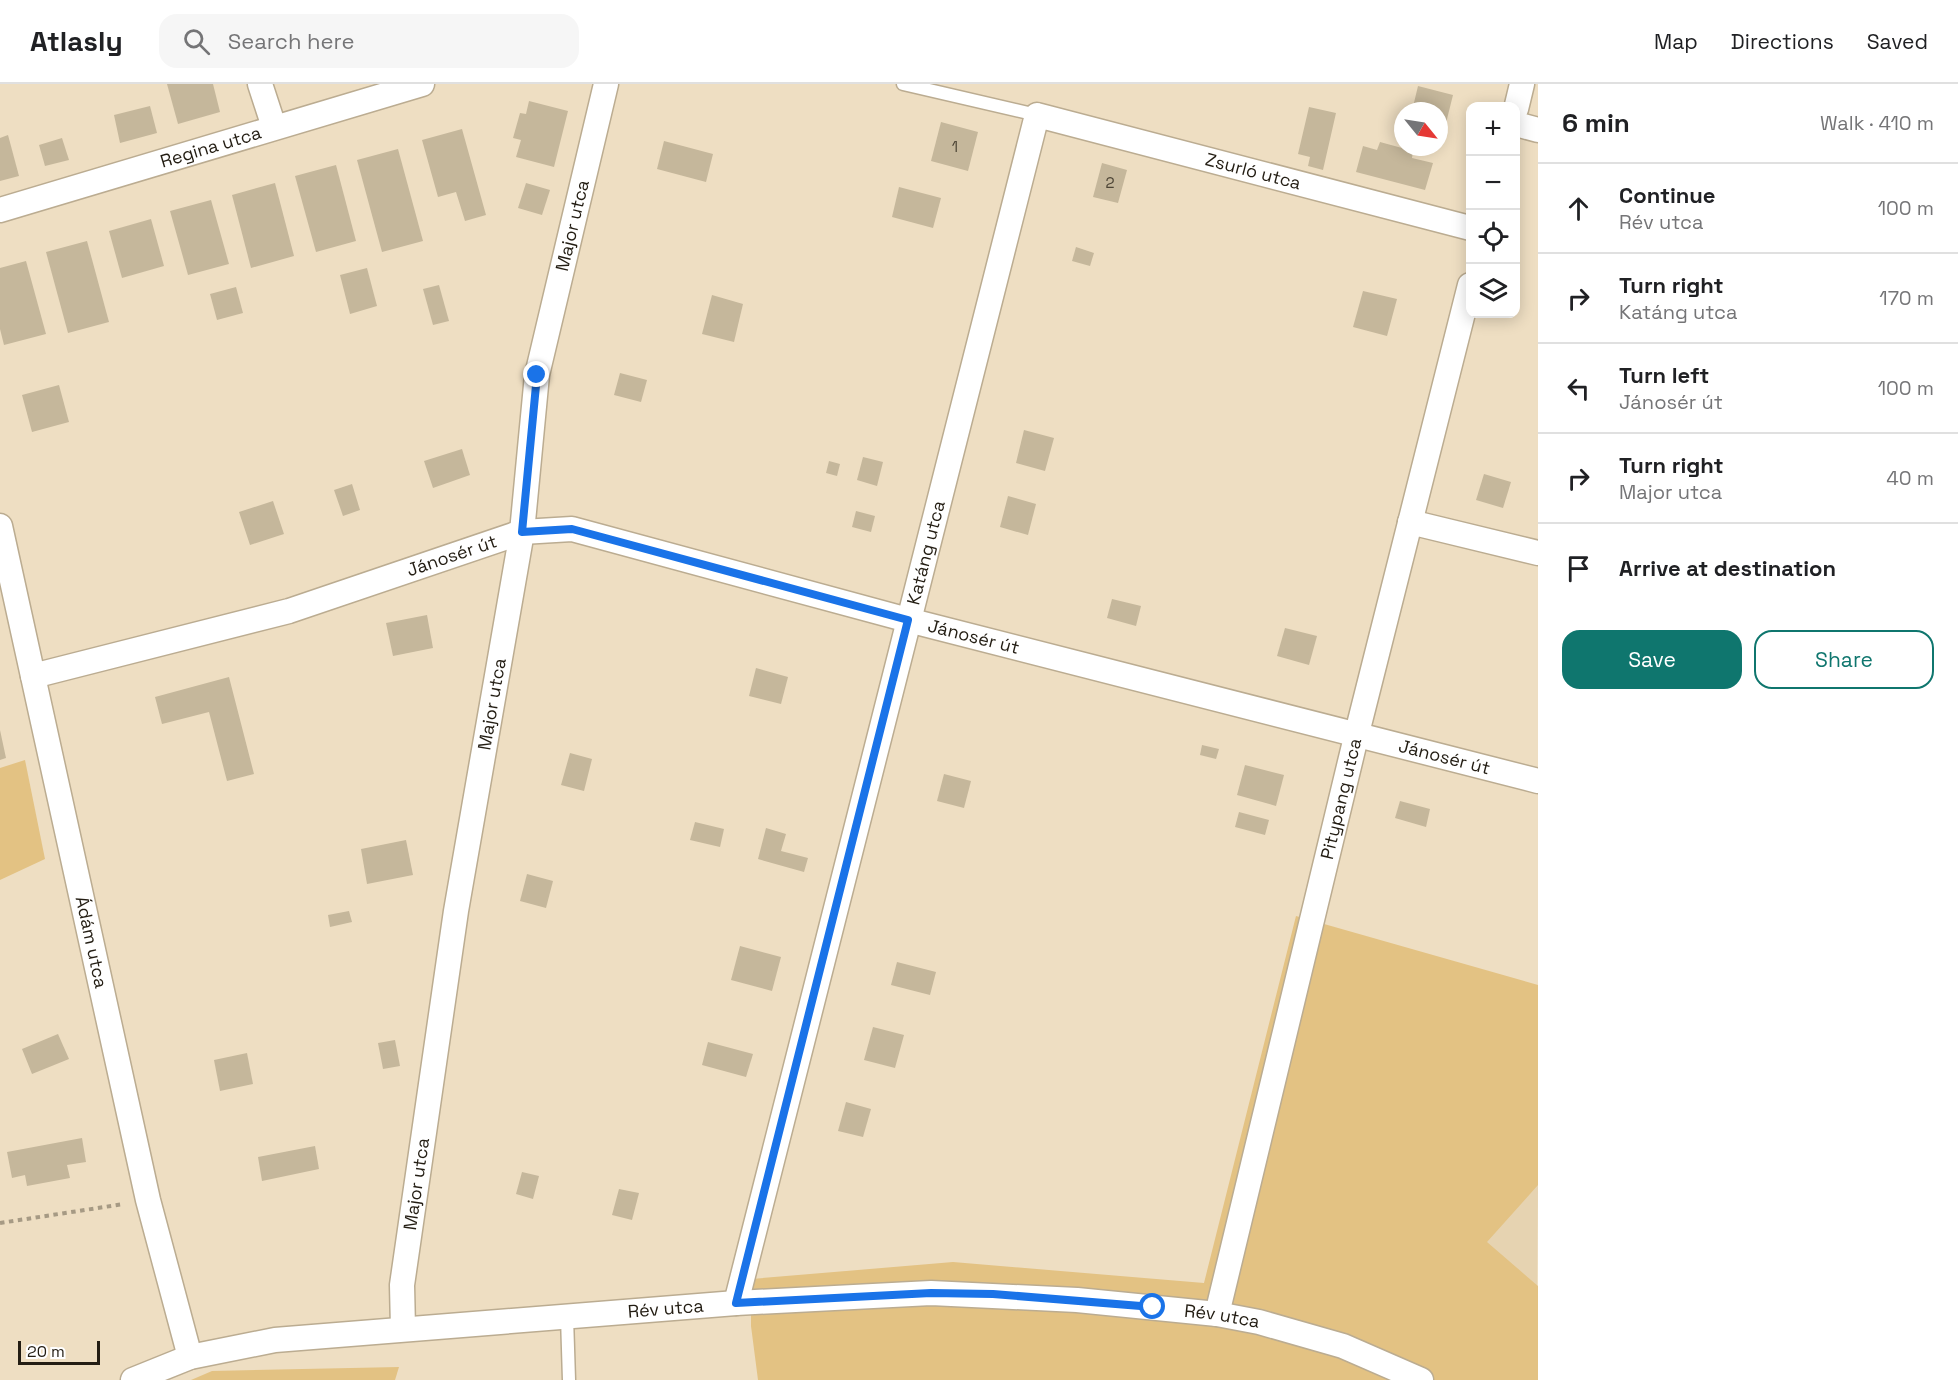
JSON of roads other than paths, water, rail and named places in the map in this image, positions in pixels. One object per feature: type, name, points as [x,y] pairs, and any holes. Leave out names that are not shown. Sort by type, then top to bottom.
[{"type":"street","points":[[260,84],[273,127]]},
{"type":"street","name":"Regina utca","points":[[0,210],[422,84]]},
{"type":"street","name":"Major utca","points":[[403,1329],[402,1285],[454,923],[522,532],[537,375],[606,84]]},
{"type":"street","points":[[1517,102],[1522,84]]},
{"type":"street","name":"Zsurló utca","points":[[1037,115],[1466,227]]},
{"type":"street","name":"Katáng utca","points":[[736,1303],[1037,115]]},
{"type":"street","points":[[1520,125],[1538,130]]},
{"type":"street","name":"Pitypang utca","points":[[1216,1314],[1357,733],[1466,301]]},
{"type":"street","points":[[1410,522],[1538,553]]},
{"type":"street","name":"Ádám utca","points":[[0,526],[148,1200],[190,1357]]},
{"type":"street","name":"Jánosér út","points":[[33,676],[289,611],[522,532],[572,529],[908,620],[1538,781]]},
{"type":"street","name":"Rév utca","points":[[133,1380],[190,1357],[275,1340],[736,1303],[843,1296],[952,1293],[1077,1300],[1216,1314],[1280,1328],[1343,1346],[1421,1380]]},
{"type":"lane","points":[[903,84],[1037,115]]},
{"type":"lane","points":[[567,1317],[569,1380]]}]
